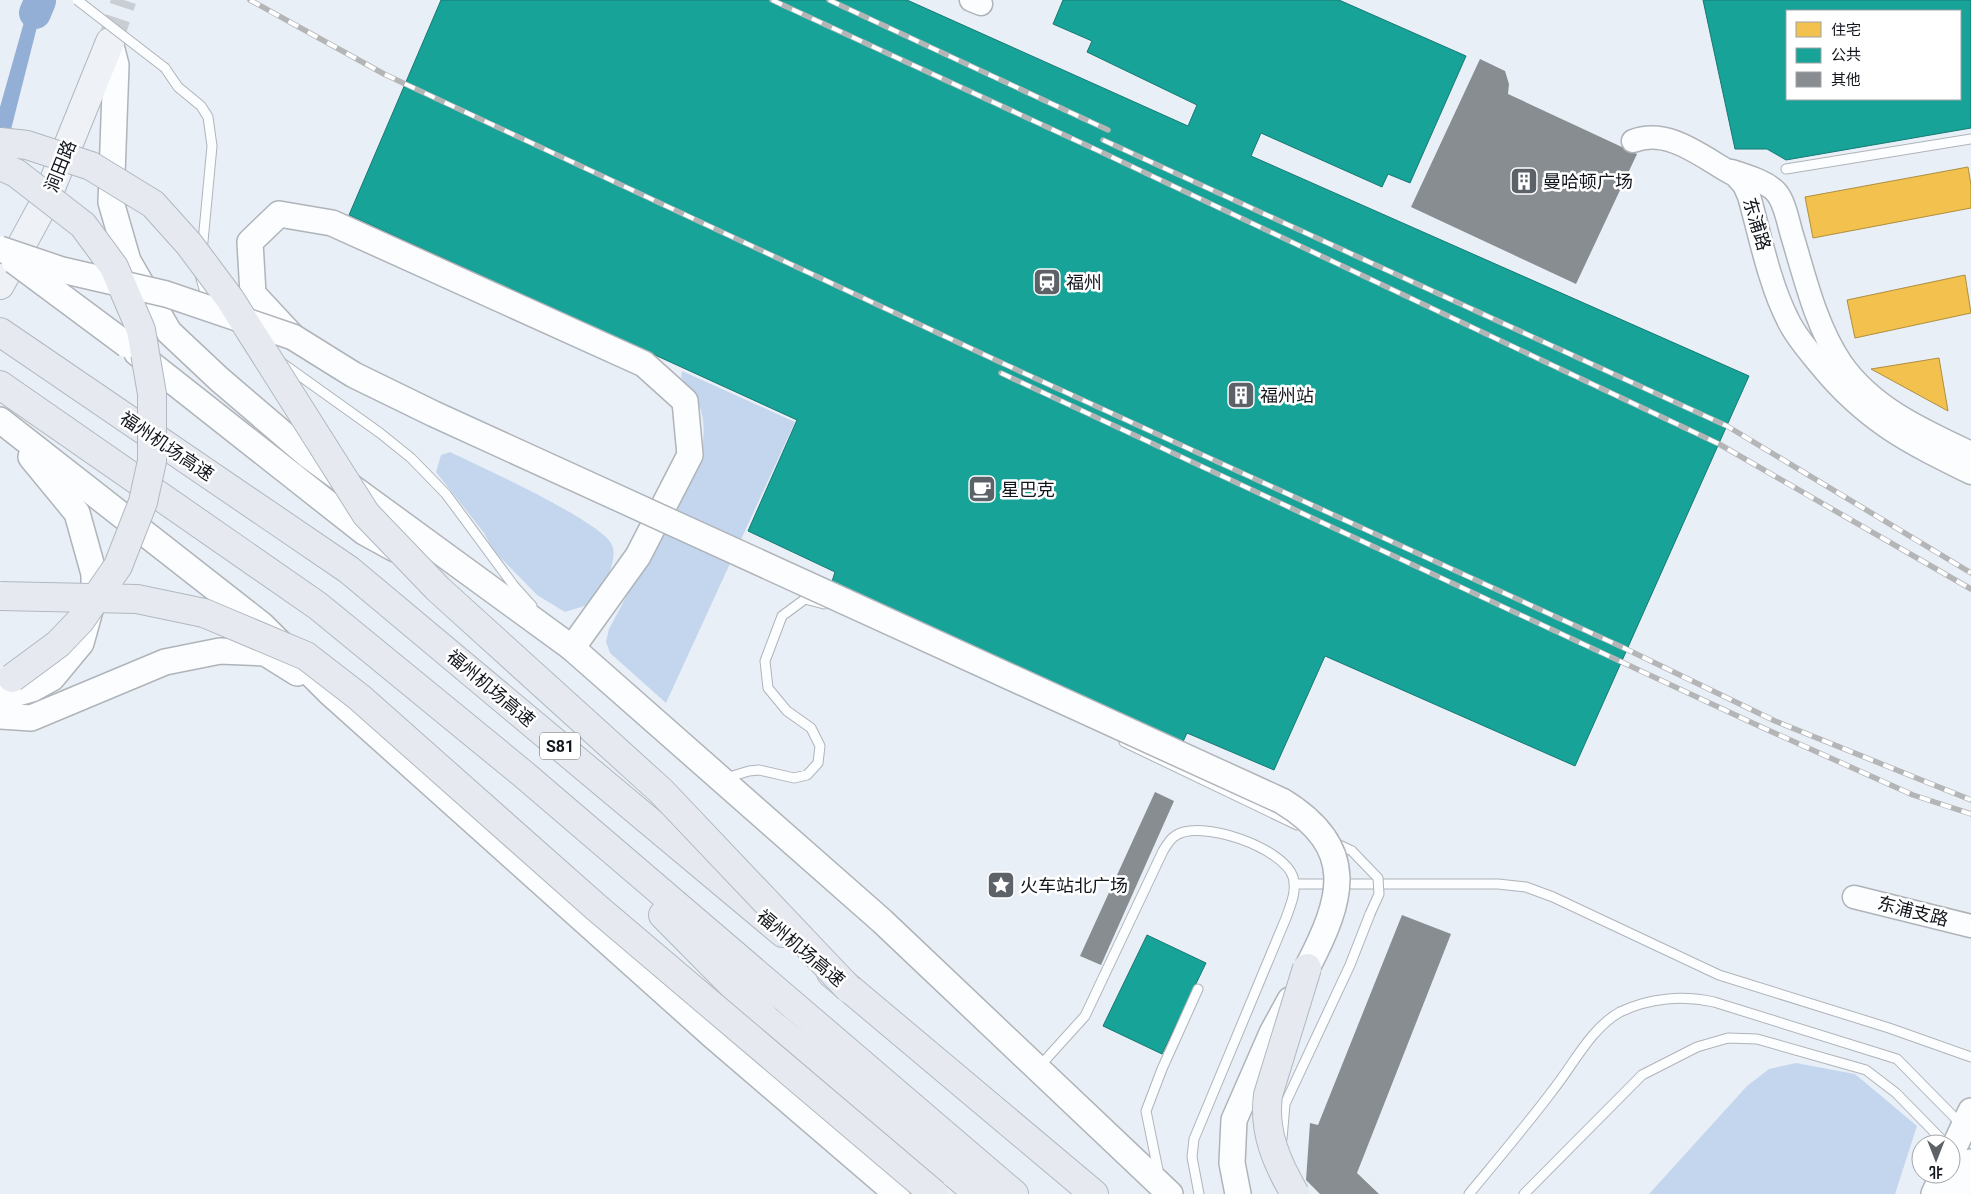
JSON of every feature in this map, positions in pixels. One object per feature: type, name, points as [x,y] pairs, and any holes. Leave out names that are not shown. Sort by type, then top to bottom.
[{"type":"highway","points":[[0,142],[27,145],[91,166],[153,204],[189,244],[230,299],[366,514],[438,589],[661,791],[849,989]]},
{"type":"highway","points":[[0,166],[16,173],[83,225],[114,267],[141,330],[152,394],[152,461],[139,511],[118,566],[102,590],[80,621],[58,644],[12,678],[0,683]]},
{"type":"highway","name":"福州机场高速","points":[[0,332],[349,570],[1094,1194]]},
{"type":"highway","name":"S81","points":[[0,385],[318,606],[522,774],[1014,1194]]},
{"type":"highway","points":[[0,596],[137,599],[204,613],[306,656],[359,697],[597,908],[934,1194]]},
{"type":"highway","points":[[522,774],[768,1021],[979,1194]]},
{"type":"highway","points":[[1295,1194],[1270,1140],[1266,1110],[1268,1095],[1307,968]]},
{"type":"main road","name":"涧田路","points":[[0,285],[46,200],[110,42]]},
{"type":"main road","points":[[110,42],[116,65],[111,202],[128,261],[169,332],[219,379],[309,456],[572,648],[882,921],[1165,1190]]},
{"type":"main road","points":[[293,337],[253,294],[250,242],[280,214],[332,223],[644,364],[685,401],[690,455],[638,556],[572,648]]},
{"type":"main road","points":[[0,250],[127,345],[364,532],[572,648]]},
{"type":"main road","points":[[0,250],[62,270],[166,294],[293,337],[354,375],[434,414],[1255,788],[1302,813],[1327,841],[1335,857],[1338,876],[1331,916],[1322,939],[1272,1033],[1234,1120],[1232,1163],[1238,1194]]},
{"type":"main road","points":[[1,421],[262,625],[330,693],[705,1030],[896,1194]]},
{"type":"main road","points":[[0,698],[32,689],[52,678],[67,662],[81,643],[89,620],[94,596],[94,574],[76,513],[1,421]]},
{"type":"main road","points":[[0,716],[31,718],[165,662],[220,650],[265,654],[330,693]]},
{"type":"main road","points":[[1961,1134],[1967,1119]]},
{"type":"street","points":[[1634,141],[1651,137],[1671,139],[1712,163]]},
{"type":"street","name":"东浦路","points":[[1712,163],[1761,182],[1778,194],[1816,312],[1834,350],[1850,374],[1876,400],[1892,412],[1971,454]]},
{"type":"street","name":"东浦路","points":[[1712,163],[1735,175],[1746,189],[1787,318],[1799,339],[1834,383],[1861,409],[1891,432],[1971,473]]},
{"type":"street","name":"东浦支路","points":[[1854,897],[1971,926]]},
{"type":"lane","points":[[77,0],[166,68],[178,87],[201,106],[208,117],[212,146],[200,276],[211,310],[380,433],[411,458],[446,494],[514,586],[572,648]]},
{"type":"lane","points":[[1786,169],[1971,139]]},
{"type":"lane","points":[[722,780],[749,771],[759,770],[794,778],[807,775],[818,763],[820,746],[810,728],[787,711],[768,688],[765,661],[782,616],[805,599],[838,607],[982,675]]},
{"type":"lane","points":[[1118,739],[1352,851],[1378,878],[1379,894],[1350,965],[1285,1104],[1281,1142],[1289,1194]]},
{"type":"lane","points":[[1038,1069],[1085,1016],[1163,851],[1175,836],[1196,829],[1223,832],[1278,858],[1288,868],[1295,884],[1286,918],[1194,1139],[1192,1157],[1199,1194]]},
{"type":"lane","points":[[1295,884],[1498,884],[1526,887],[1569,904],[1720,975],[1889,1028],[1971,1057]]},
{"type":"lane","points":[[1165,1190],[1146,1111],[1162,1069],[1198,989]]},
{"type":"lane","points":[[1469,1194],[1594,1036],[1620,1012],[1660,1000],[1683,997],[1714,1002],[1897,1059],[1967,1119]]},
{"type":"lane","points":[[1524,1194],[1642,1075],[1697,1047],[1728,1038],[1757,1039],[1866,1070],[1896,1093],[1936,1134]]},
{"type":"shaded area","points":[[35,13],[39,19],[0,173],[0,107],[26,15]]},
{"type":"shaded area","points":[[682,371],[795,422],[666,703],[610,653],[606,642],[609,629],[701,455],[704,433],[702,414],[695,396],[681,378]]},
{"type":"shaded area","points":[[450,452],[564,509],[604,535],[612,545],[613,559],[608,575],[594,603],[565,612],[537,595],[493,550],[484,533],[436,472],[441,455]]},
{"type":"shaded area","points":[[1796,1063],[1855,1074],[1917,1126],[1914,1134],[1911,1134],[1911,1145],[1895,1194],[1649,1194],[1747,1086],[1769,1069]]},
{"type":"building: 住宅","points":[[1968,167],[1971,185],[1971,208],[1813,238],[1805,197]]},
{"type":"building: 住宅","points":[[1965,275],[1971,313],[1855,338],[1847,300]]},
{"type":"building: 住宅","points":[[1939,358],[1948,411],[1871,369]]},
{"type":"building: 公共","name":"福州站","points":[[441,0],[907,0],[1188,126],[1197,105],[1087,52],[1092,41],[1053,24],[1063,0],[1339,0],[1466,56],[1410,183],[1388,174],[1382,187],[1261,133],[1251,156],[1749,376],[1575,766],[1325,656],[1274,770],[1187,733],[1176,757],[829,591],[835,572],[748,531],[797,420],[349,215]]},
{"type":"building: 公共","points":[[1703,0],[1971,0],[1971,128],[1786,160],[1767,149],[1735,149]]},
{"type":"building: 公共","points":[[1147,935],[1206,963],[1162,1054],[1103,1026]]},
{"type":"building: 其他","name":"曼哈顿广场","points":[[1480,59],[1505,71],[1509,84],[1508,94],[1637,154],[1576,284],[1411,207]]},
{"type":"building: 其他","points":[[1155,792],[1174,801],[1101,965],[1080,956]]},
{"type":"building: 其他","points":[[1402,915],[1451,934],[1357,1173],[1379,1194],[1320,1194],[1306,1180],[1310,1123],[1318,1125]]},
{"type":"waterway","points":[[35,13],[40,1]]},
{"type":"tunnel","points":[[110,42],[124,0]]},
{"type":"railway","points":[[250,0],[384,74],[1002,363],[1624,648],[1775,721],[1971,800]]},
{"type":"railway","points":[[772,0],[1099,151],[1719,444],[1971,589]]},
{"type":"railway","points":[[829,0],[1108,130]]},
{"type":"railway","points":[[1103,140],[1727,426],[1971,573]]},
{"type":"railway","points":[[1001,373],[1759,726],[1913,795],[1971,814]]},
{"type":"place","name":"曼哈顿广场","points":[[1524,181]]},
{"type":"place","name":"福州","points":[[1047,282]]},
{"type":"place","name":"福州站","points":[[1241,395]]},
{"type":"place","name":"星巴克","points":[[982,489]]},
{"type":"place","name":"火车站北广场","points":[[1001,885]]}]
